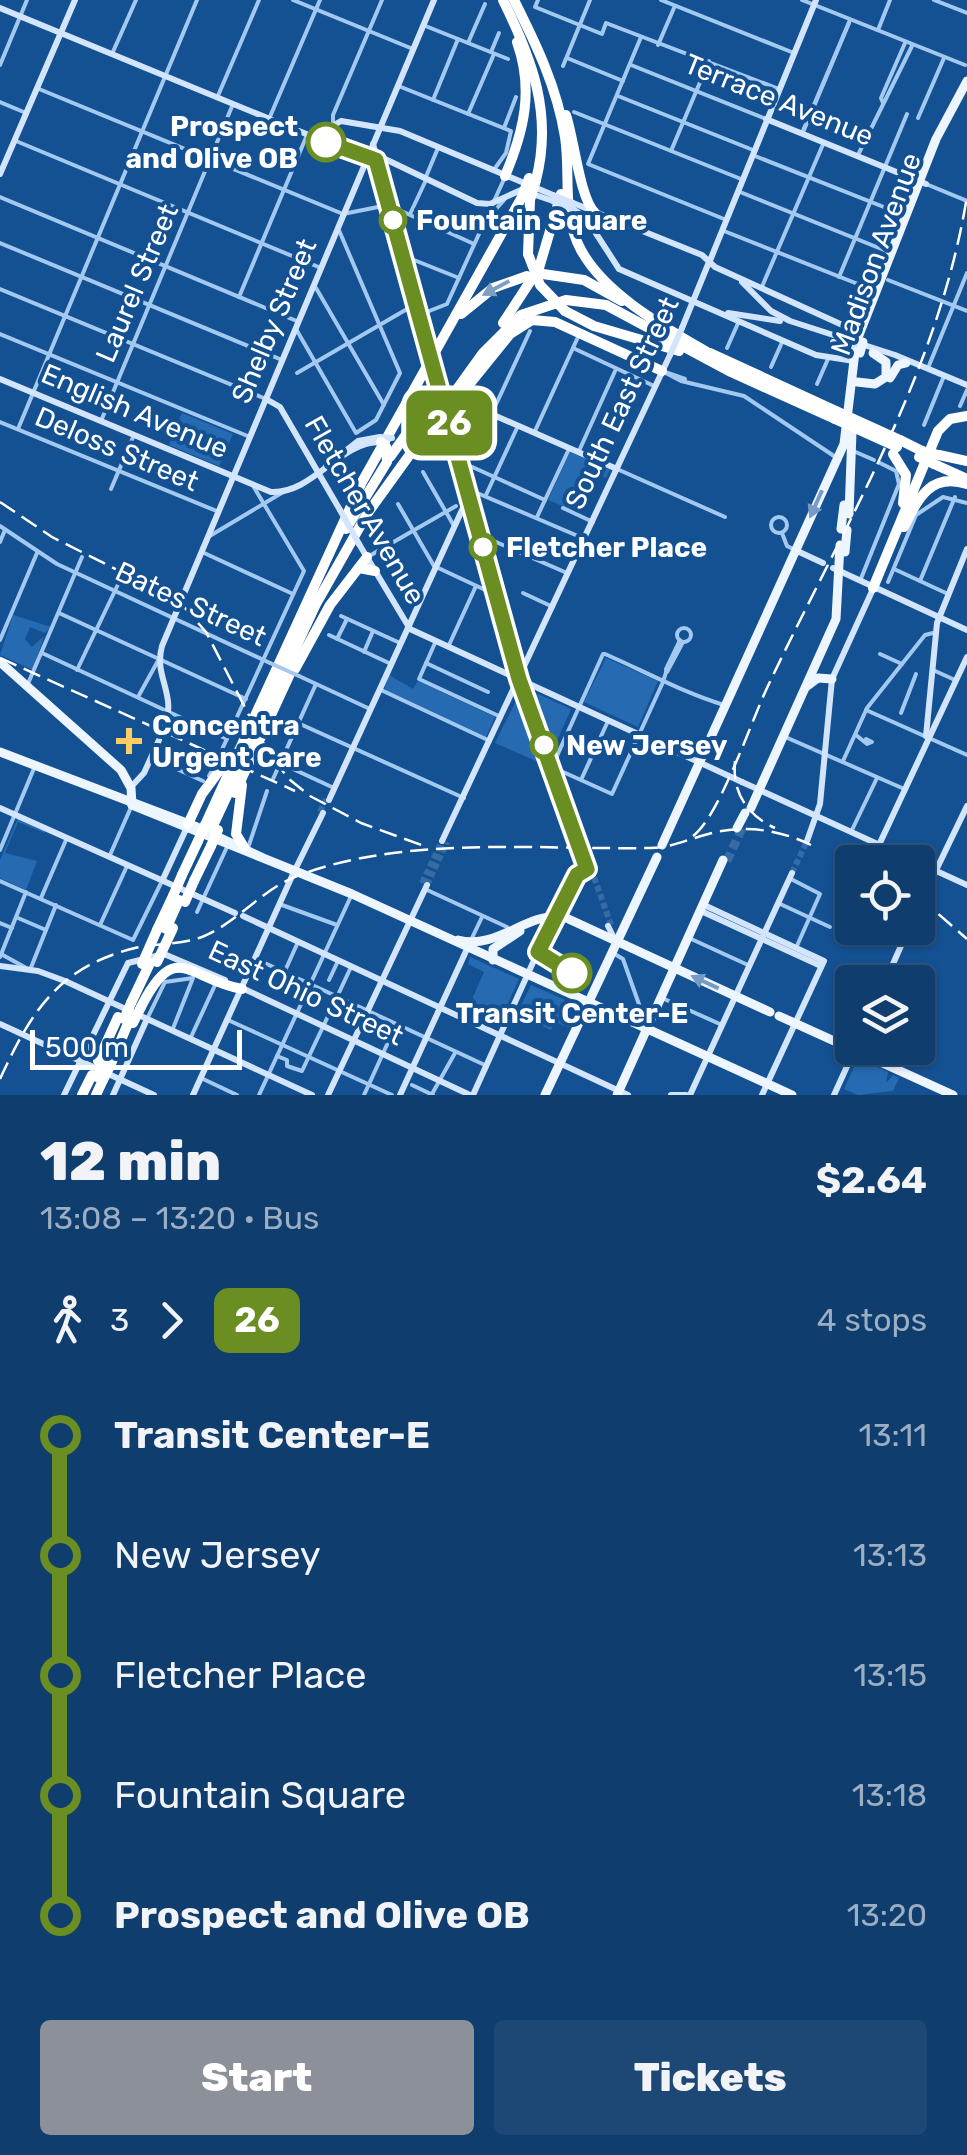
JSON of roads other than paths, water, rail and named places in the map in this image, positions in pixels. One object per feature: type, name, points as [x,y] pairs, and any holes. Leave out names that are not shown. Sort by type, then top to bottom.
[{"type":"highway","points":[[212,828],[259,706],[375,457],[533,179],[543,130],[536,79],[500,0]]},
{"type":"highway","points":[[500,0],[520,50],[527,89],[524,127],[506,176]]},
{"type":"highway","points":[[514,0],[556,83],[578,150],[577,204],[595,213]]},
{"type":"highway","points":[[544,64],[562,122],[568,213],[583,254],[602,277],[660,323],[712,354]]},
{"type":"highway","points":[[89,1095],[340,558],[411,448],[530,285],[549,243],[562,183],[562,122]]},
{"type":"highway","points":[[523,195],[528,254],[540,285],[565,311],[590,325],[670,348],[836,417]]},
{"type":"highway","points":[[433,349],[478,298],[527,276],[544,274],[590,282],[666,332],[897,447],[937,459],[967,461]]},
{"type":"highway","points":[[483,353],[526,312],[559,301],[582,300],[621,311],[731,372]]},
{"type":"highway","points":[[360,526],[425,438],[522,324],[553,321],[662,370]]},
{"type":"highway","points":[[324,564],[386,462],[392,442],[433,397],[436,375]]},
{"type":"highway","points":[[873,588],[940,427],[965,414]]},
{"type":"highway","points":[[892,550],[941,432],[965,414]]},
{"type":"highway","points":[[893,536],[906,481],[897,447]]},
{"type":"highway","points":[[937,459],[967,478]]},
{"type":"highway","points":[[873,588],[925,490],[946,480],[967,478]]},
{"type":"highway","points":[[284,690],[325,613],[367,557]]},
{"type":"highway","points":[[212,828],[253,756],[340,558]]},
{"type":"highway","points":[[359,568],[375,571]]},
{"type":"highway","points":[[187,827],[202,794],[222,770],[259,706]]},
{"type":"highway","points":[[246,848],[236,836],[241,791],[253,756]]},
{"type":"highway","points":[[228,844],[237,824]]},
{"type":"highway","points":[[134,1004],[156,978],[174,967],[190,968],[242,989]]},
{"type":"main road","points":[[0,174],[75,0]]},
{"type":"main road","name":"Shelby Street","points":[[159,659],[434,0]]},
{"type":"main road","name":"South East Street","points":[[445,839],[694,301],[815,2]]},
{"type":"main road","points":[[0,8],[365,158],[384,159],[477,203],[523,195],[577,204],[615,266],[828,359],[856,356]]},
{"type":"main road","name":"Madison Avenue","points":[[860,338],[888,280],[939,132],[967,81]]},
{"type":"main road","name":"Madison Avenue","points":[[633,904],[838,457],[850,412],[860,338],[923,182],[967,91]]},
{"type":"main road","points":[[384,117],[394,130]]},
{"type":"main road","name":"Terrace Avenue","points":[[766,119],[923,182]]},
{"type":"main road","points":[[310,136],[344,121],[394,130],[553,198]]},
{"type":"main road","points":[[374,140],[388,205],[419,315],[433,349],[436,375],[519,679],[574,834]]},
{"type":"main road","points":[[506,176],[523,195]]},
{"type":"main road","points":[[595,213],[702,255],[733,275],[860,338]]},
{"type":"main road","points":[[733,275],[777,317],[944,376]]},
{"type":"main road","points":[[777,317],[768,302],[780,297]]},
{"type":"main road","points":[[718,310],[777,317],[928,368],[967,388]]},
{"type":"main road","points":[[768,333],[764,324],[777,317]]},
{"type":"main road","points":[[856,384],[878,383],[887,375],[886,362],[873,353]]},
{"type":"main road","name":"Madison Avenue","points":[[740,828],[835,622],[856,356]]},
{"type":"main road","points":[[856,384],[881,386],[896,366],[906,363]]},
{"type":"main road","name":"English Avenue","points":[[0,379],[268,492]]},
{"type":"main road","name":"Fletcher Avenue","points":[[271,387],[408,627],[874,845]]},
{"type":"main road","name":"Fletcher Avenue","points":[[266,399],[283,412]]},
{"type":"main road","points":[[318,473],[358,440],[427,444],[453,437],[492,414],[617,469]]},
{"type":"main road","points":[[268,492],[285,491],[359,446],[392,442]]},
{"type":"main road","points":[[331,495],[329,476],[338,462]]},
{"type":"main road","points":[[327,800],[468,493]]},
{"type":"main road","name":"Madison Avenue","points":[[839,568],[845,522]]},
{"type":"main road","points":[[926,737],[939,618],[967,549]]},
{"type":"main road","points":[[795,550],[822,563]]},
{"type":"main road","points":[[839,568],[873,588],[967,630]]},
{"type":"main road","points":[[806,841],[817,816],[832,679],[873,588]]},
{"type":"main road","points":[[876,845],[967,658]]},
{"type":"main road","points":[[159,659],[170,713],[163,731]]},
{"type":"main road","points":[[0,662],[119,768],[131,787],[132,805]]},
{"type":"main road","points":[[804,688],[815,679],[832,679]]},
{"type":"main road","points":[[131,787],[159,740]]},
{"type":"main road","points":[[0,752],[352,894],[792,1095]]},
{"type":"main road","points":[[935,876],[967,806]]},
{"type":"main road","points":[[0,808],[239,914],[621,1094],[725,861]]},
{"type":"main road","points":[[193,1095],[322,812]]},
{"type":"main road","points":[[163,879],[187,827]]},
{"type":"main road","points":[[228,844],[261,857]]},
{"type":"main road","points":[[671,1095],[688,1095],[790,876]]},
{"type":"main road","name":"Fletcher Avenue","points":[[935,876],[967,886]]},
{"type":"main road","points":[[328,1095],[424,885]]},
{"type":"main road","points":[[400,1095],[469,946],[558,912],[606,928],[620,925],[633,904]]},
{"type":"main road","points":[[544,1095],[633,904]]},
{"type":"main road","points":[[703,908],[822,964]]},
{"type":"main road","points":[[472,1095],[558,912]]},
{"type":"main road","points":[[494,960],[493,949],[534,920]]},
{"type":"main road","points":[[606,928],[616,940],[835,1040]]},
{"type":"main road","points":[[469,946],[496,943],[522,929]]},
{"type":"main road","points":[[763,936],[796,948],[822,964]]},
{"type":"main road","name":"East Ohio Street","points":[[107,1001],[122,969],[140,957],[164,954],[472,1095]]},
{"type":"main road","points":[[762,1095],[822,964]]},
{"type":"main road","points":[[0,966],[30,970],[107,1001],[312,1095]]},
{"type":"main road","points":[[64,1095],[107,1001]]},
{"type":"main road","points":[[113,1095],[148,1020]]},
{"type":"main road","points":[[0,1024],[154,1095]]},
{"type":"main road","points":[[834,1095],[848,1065]]},
{"type":"main road","points":[[889,1065],[954,1095]]},
{"type":"street","points":[[0,65],[27,0]]},
{"type":"street","points":[[112,54],[136,0]]},
{"type":"street","points":[[18,429],[198,0]]},
{"type":"street","points":[[218,98],[259,0]]},
{"type":"street","points":[[293,0],[412,50]]},
{"type":"street","points":[[269,120],[320,0]]},
{"type":"street","points":[[333,124],[332,115],[382,0]]},
{"type":"street","points":[[538,0],[535,8],[602,34],[606,24],[779,89]]},
{"type":"street","points":[[562,66],[590,0]]},
{"type":"street","points":[[662,0],[794,53]]},
{"type":"street","points":[[802,0],[815,2],[849,21],[965,66]]},
{"type":"street","points":[[878,30],[890,0]]},
{"type":"street","points":[[934,0],[967,13]]},
{"type":"street","points":[[468,43],[485,4]]},
{"type":"street","points":[[658,45],[675,5]]},
{"type":"street","points":[[803,132],[849,21]]},
{"type":"street","points":[[423,25],[508,59]]},
{"type":"street","points":[[468,114],[499,33]]},
{"type":"street","points":[[641,38],[588,164],[724,219]]},
{"type":"street","points":[[432,100],[458,39]]},
{"type":"street","points":[[883,103],[881,98],[906,41]]},
{"type":"street","points":[[858,156],[883,103],[890,99],[913,44]]},
{"type":"street","points":[[918,118],[944,57]]},
{"type":"street","points":[[566,58],[623,81]]},
{"type":"street","points":[[671,151],[709,61]]},
{"type":"street","name":"Terrace Avenue","points":[[630,65],[766,119]]},
{"type":"street","points":[[397,85],[513,134],[506,154],[493,171]]},
{"type":"street","points":[[36,88],[284,190],[346,212],[388,205],[474,244]]},
{"type":"street","points":[[617,95],[908,217]]},
{"type":"street","points":[[504,128],[516,97]]},
{"type":"street","points":[[0,102],[26,113]]},
{"type":"street","name":"Laurel Street","points":[[101,421],[233,104]]},
{"type":"street","points":[[574,112],[741,179]]},
{"type":"street","points":[[840,278],[908,114]]},
{"type":"street","points":[[240,297],[310,136]]},
{"type":"street","points":[[14,141],[321,268]]},
{"type":"street","points":[[761,289],[824,142]]},
{"type":"street","points":[[410,214],[438,148]]},
{"type":"street","points":[[419,315],[445,306],[506,176]]},
{"type":"street","name":"Terrace Avenue","points":[[923,182],[967,201]]},
{"type":"street","points":[[736,191],[893,254]]},
{"type":"street","points":[[483,226],[523,195]]},
{"type":"street","points":[[0,198],[240,297],[297,325],[356,433],[375,421],[400,374],[338,227]]},
{"type":"street","points":[[720,231],[877,292]]},
{"type":"street","points":[[0,243],[282,360]]},
{"type":"street","points":[[403,256],[459,278]]},
{"type":"street","points":[[928,368],[967,272]]},
{"type":"street","points":[[888,280],[967,311]]},
{"type":"street","points":[[314,284],[384,405]]},
{"type":"street","name":"Fletcher Avenue","points":[[0,289],[266,399]]},
{"type":"street","points":[[297,373],[416,304]]},
{"type":"street","points":[[727,348],[739,320]]},
{"type":"street","points":[[492,414],[530,330]]},
{"type":"street","points":[[0,334],[250,437]]},
{"type":"street","points":[[535,431],[578,337]]},
{"type":"street","points":[[771,367],[783,340]]},
{"type":"street","points":[[572,348],[655,386]]},
{"type":"street","points":[[817,384],[828,359]]},
{"type":"street","points":[[578,451],[617,368]]},
{"type":"street","points":[[662,370],[744,396],[838,457]]},
{"type":"street","points":[[924,425],[944,376]]},
{"type":"street","points":[[965,414],[967,388]]},
{"type":"street","name":"Deloss Street","points":[[0,422],[219,512]]},
{"type":"street","points":[[486,494],[519,424]]},
{"type":"street","points":[[111,489],[134,435]]},
{"type":"street","points":[[537,518],[570,447]]},
{"type":"street","points":[[850,450],[898,474],[899,486],[860,581]]},
{"type":"street","points":[[459,461],[545,500]]},
{"type":"street","points":[[617,469],[724,517]]},
{"type":"street","points":[[423,472],[454,526]]},
{"type":"street","name":"English Avenue","points":[[252,484],[304,571],[293,594]]},
{"type":"street","points":[[208,536],[285,491]]},
{"type":"street","points":[[265,504],[268,492]]},
{"type":"street","points":[[468,493],[486,494],[585,539]]},
{"type":"street","points":[[920,581],[955,497]]},
{"type":"street","points":[[888,582],[916,515],[940,498],[955,497],[967,503]]},
{"type":"street","points":[[398,504],[435,567],[497,595]]},
{"type":"street","points":[[367,557],[456,506]]},
{"type":"street","points":[[562,508],[593,522]]},
{"type":"street","points":[[0,542],[2,528]]},
{"type":"street","name":"Bates Street","points":[[2,528],[76,573],[370,709]]},
{"type":"street","points":[[782,533],[787,546],[795,550]]},
{"type":"street","points":[[480,535],[569,574]]},
{"type":"street","points":[[0,640],[37,552]]},
{"type":"street","points":[[202,552],[293,594],[267,661],[219,756]]},
{"type":"street","points":[[27,686],[82,557]]},
{"type":"street","points":[[894,569],[948,594]]},
{"type":"street","points":[[78,670],[122,574]]},
{"type":"street","points":[[448,647],[476,586]]},
{"type":"street","points":[[523,593],[554,606]]},
{"type":"street","points":[[59,613],[246,699]]},
{"type":"street","points":[[337,639],[344,617],[400,643]]},
{"type":"street","points":[[364,652],[373,631]]},
{"type":"street","points":[[843,761],[866,710],[925,635],[936,634]]},
{"type":"street","points":[[329,636],[391,664]]},
{"type":"street","points":[[682,641],[663,680],[612,794],[552,767],[605,654],[663,680],[720,710]]},
{"type":"street","points":[[436,642],[419,680],[501,717]]},
{"type":"street","points":[[42,653],[228,739]]},
{"type":"street","points":[[880,654],[902,664]]},
{"type":"street","name":"Shelby Street","points":[[138,698],[159,659]]},
{"type":"street","points":[[426,663],[488,692]]},
{"type":"street","points":[[933,670],[955,680]]},
{"type":"street","points":[[901,712],[916,674]]},
{"type":"street","points":[[273,780],[316,684]]},
{"type":"street","points":[[379,690],[490,740]]},
{"type":"street","points":[[866,710],[967,755]]},
{"type":"street","points":[[289,719],[464,798]]},
{"type":"street","points":[[582,780],[611,721]]},
{"type":"street","points":[[856,735],[866,739]]},
{"type":"street","points":[[783,736],[902,788]]},
{"type":"street","points":[[152,757],[203,781]]},
{"type":"street","points":[[280,763],[334,788]]},
{"type":"street","points":[[210,776],[215,765]]},
{"type":"street","points":[[0,847],[35,766]]},
{"type":"street","points":[[851,832],[878,777]]},
{"type":"street","points":[[246,848],[268,791]]},
{"type":"street","points":[[110,855],[132,805]]},
{"type":"street","points":[[40,898],[68,836]]},
{"type":"street","points":[[196,912],[228,844]]},
{"type":"street","points":[[100,925],[128,864]]},
{"type":"street","points":[[790,876],[820,894],[796,948]]},
{"type":"street","points":[[0,881],[133,940],[163,879]]},
{"type":"street","points":[[424,885],[506,926]]},
{"type":"street","points":[[26,892],[1,956],[30,970],[56,905]]},
{"type":"street","points":[[259,1095],[352,894]]},
{"type":"street","points":[[282,901],[338,926]]},
{"type":"street","points":[[778,904],[830,928]]},
{"type":"street","points":[[469,946],[482,916]]},
{"type":"street","points":[[16,918],[46,930]]},
{"type":"street","points":[[0,923],[12,928]]},
{"type":"street","points":[[689,938],[749,966]]},
{"type":"street","points":[[284,973],[298,942]]},
{"type":"street","points":[[611,952],[622,958],[642,1010],[653,1018]]},
{"type":"street","points":[[256,959],[487,1066]]},
{"type":"street","points":[[329,980],[338,961]]},
{"type":"street","points":[[337,997],[350,967]]},
{"type":"street","points":[[148,1020],[166,981],[184,976],[195,979],[172,1031]]},
{"type":"street","points":[[190,1039],[216,982]]},
{"type":"street","points":[[662,998],[720,1028]]},
{"type":"street","points":[[277,1056],[287,1060],[284,1067],[302,1072],[330,1012]]},
{"type":"street","points":[[228,1020],[392,1095]]},
{"type":"street","points":[[364,1095],[396,1025]]},
{"type":"street","points":[[412,1085],[434,1095],[455,1052]]},
{"type":"street","points":[[201,1078],[237,1095]]},
{"type":"street","points":[[416,1095],[419,1088]]},
{"type":"tunnel","points":[[320,812],[326,799]]},
{"type":"tunnel","points":[[727,861],[742,828]]},
{"type":"tunnel","points":[[579,835],[611,925]]},
{"type":"tunnel","points":[[422,883],[442,841]]},
{"type":"tunnel","points":[[792,873],[807,841]]},
{"type":"tunnel","points":[[427,885],[447,842]]},
{"type":"tunnel","points":[[562,909],[577,875],[591,868]]},
{"type":"railway","points":[[693,836],[724,790],[767,688],[885,448],[934,325],[967,196]]},
{"type":"railway","points":[[0,502],[52,537],[179,601],[206,632],[269,754],[289,779],[310,796],[361,823],[424,846]]},
{"type":"railway","points":[[0,658],[295,791]]},
{"type":"railway","points":[[735,761],[736,783],[743,802],[775,828]]},
{"type":"railway","points":[[0,1079],[36,1013],[67,980],[86,967],[135,948],[202,937],[227,924],[284,882],[338,863],[472,847],[657,848],[715,832],[743,829],[784,835],[811,845]]},
{"type":"railway","points":[[935,911],[967,939]]},
{"type":"place","name":"Prospect and Olive OB","points":[[326,142]]},
{"type":"place","name":"Fountain Square","points":[[393,220]]},
{"type":"place","name":"Fletcher Place","points":[[483,547]]},
{"type":"place","name":"Concentra Urgent Care","points":[[129,741]]},
{"type":"place","name":"New Jersey","points":[[544,745]]},
{"type":"place","name":"Transit Center-E","points":[[572,973]]}]
